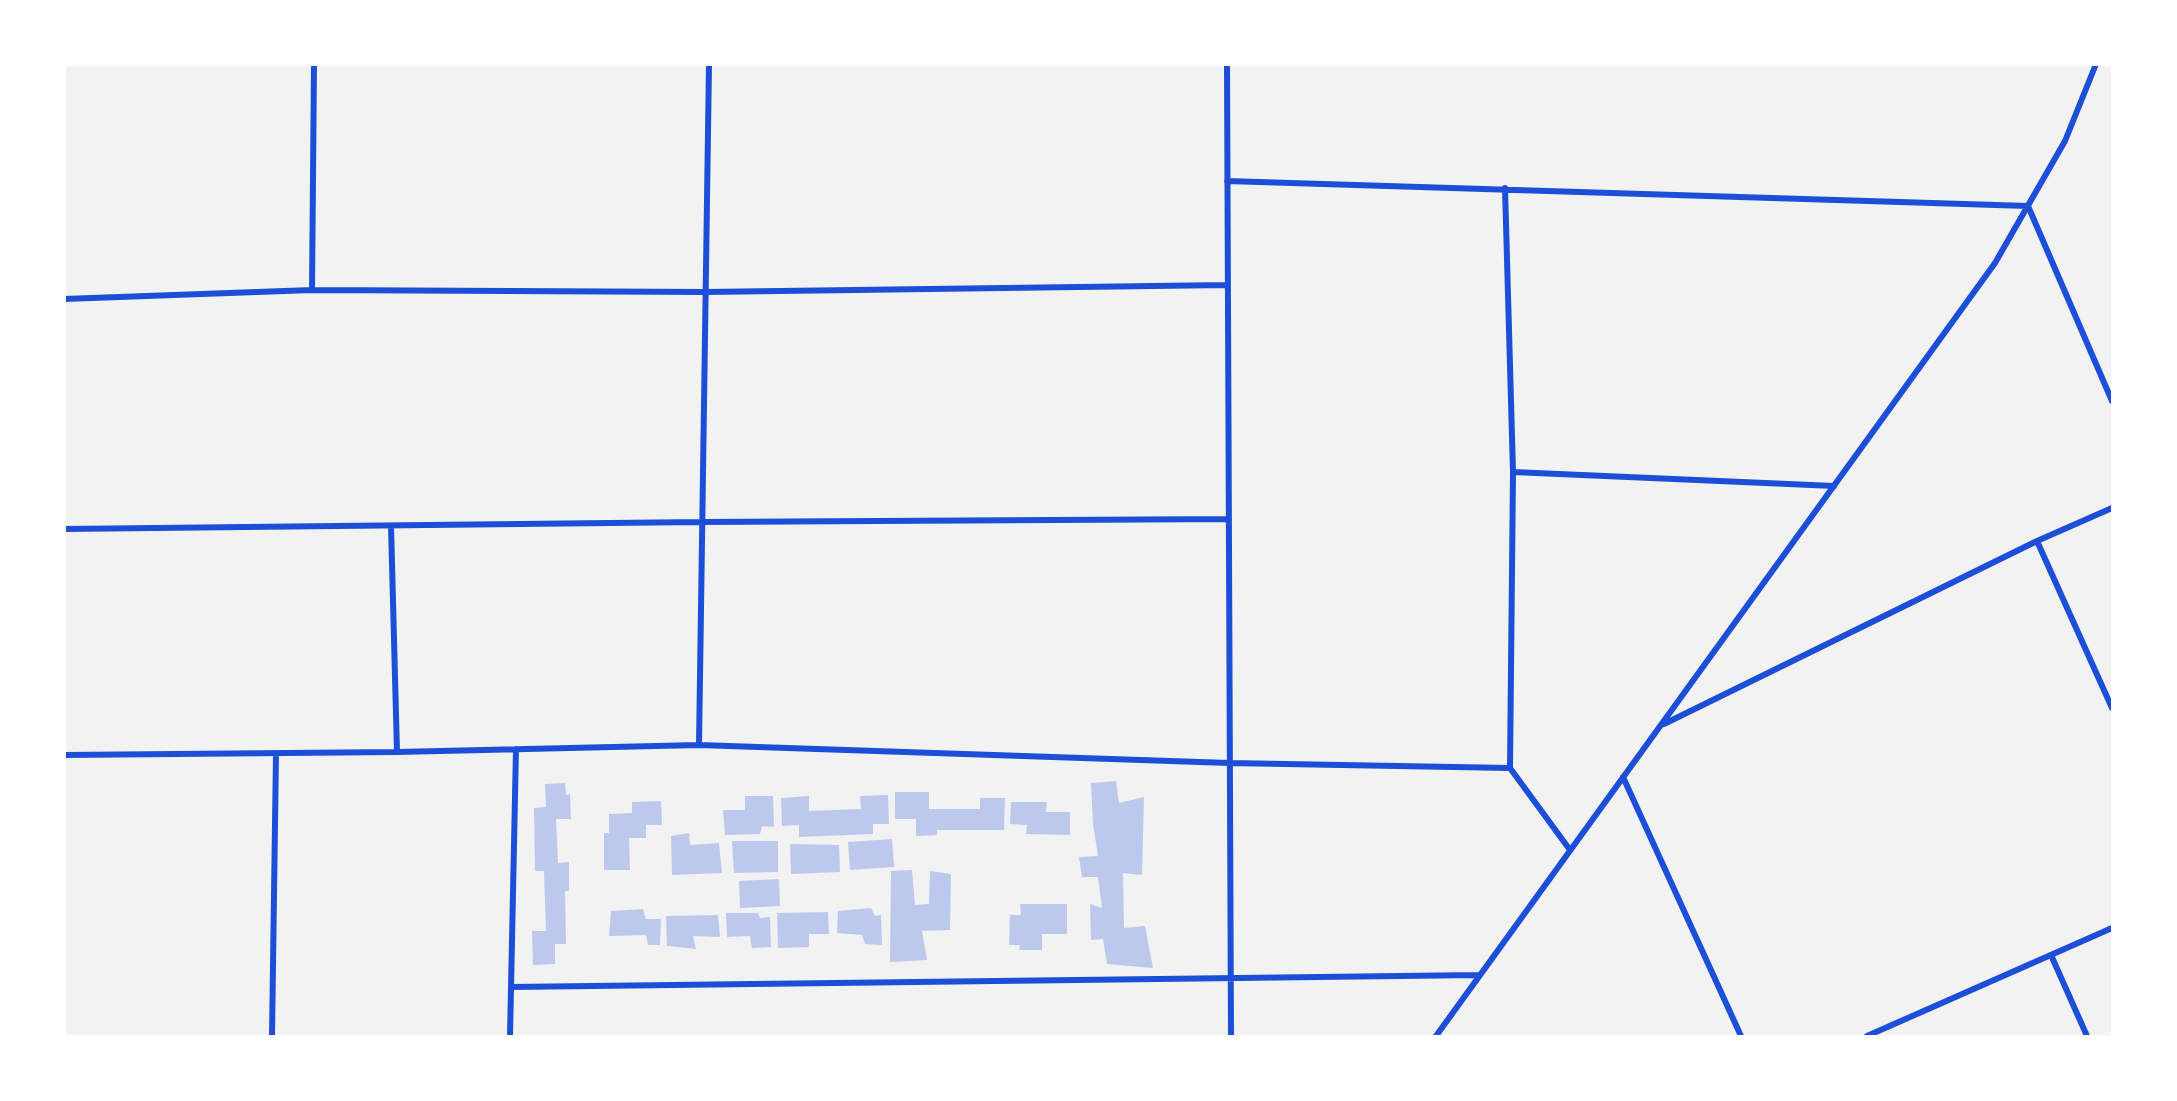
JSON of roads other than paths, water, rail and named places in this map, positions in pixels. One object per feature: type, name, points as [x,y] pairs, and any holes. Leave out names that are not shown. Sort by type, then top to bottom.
[{"type":"street","points":[[312,290],[314,64]]},
{"type":"street","points":[[699,745],[709,64]]},
{"type":"street","points":[[1227,64],[1231,1036]]},
{"type":"street","points":[[1436,1036],[1995,263],[2065,141],[2096,64]]},
{"type":"street","points":[[1227,181],[2028,206]]},
{"type":"street","points":[[1505,189],[1513,472],[1510,768],[1570,850]]},
{"type":"street","points":[[2028,206],[2112,401]]},
{"type":"street","points":[[64,299],[312,290],[705,292],[1228,285]]},
{"type":"street","points":[[1513,472],[1834,486]]},
{"type":"street","points":[[1661,725],[2037,541],[2112,508]]},
{"type":"street","points":[[64,529],[1229,519]]},
{"type":"street","points":[[391,526],[397,752]]},
{"type":"street","points":[[2037,541],[2112,708]]},
{"type":"street","points":[[64,755],[276,754],[699,745],[1229,764],[1510,768]]},
{"type":"street","points":[[510,1036],[516,749]]},
{"type":"street","points":[[272,1036],[276,754]]},
{"type":"street","points":[[1623,777],[1741,1036]]},
{"type":"street","points":[[1866,1036],[2112,928]]},
{"type":"street","points":[[2051,955],[2087,1036]]},
{"type":"street","points":[[511,987],[1480,975]]}]
